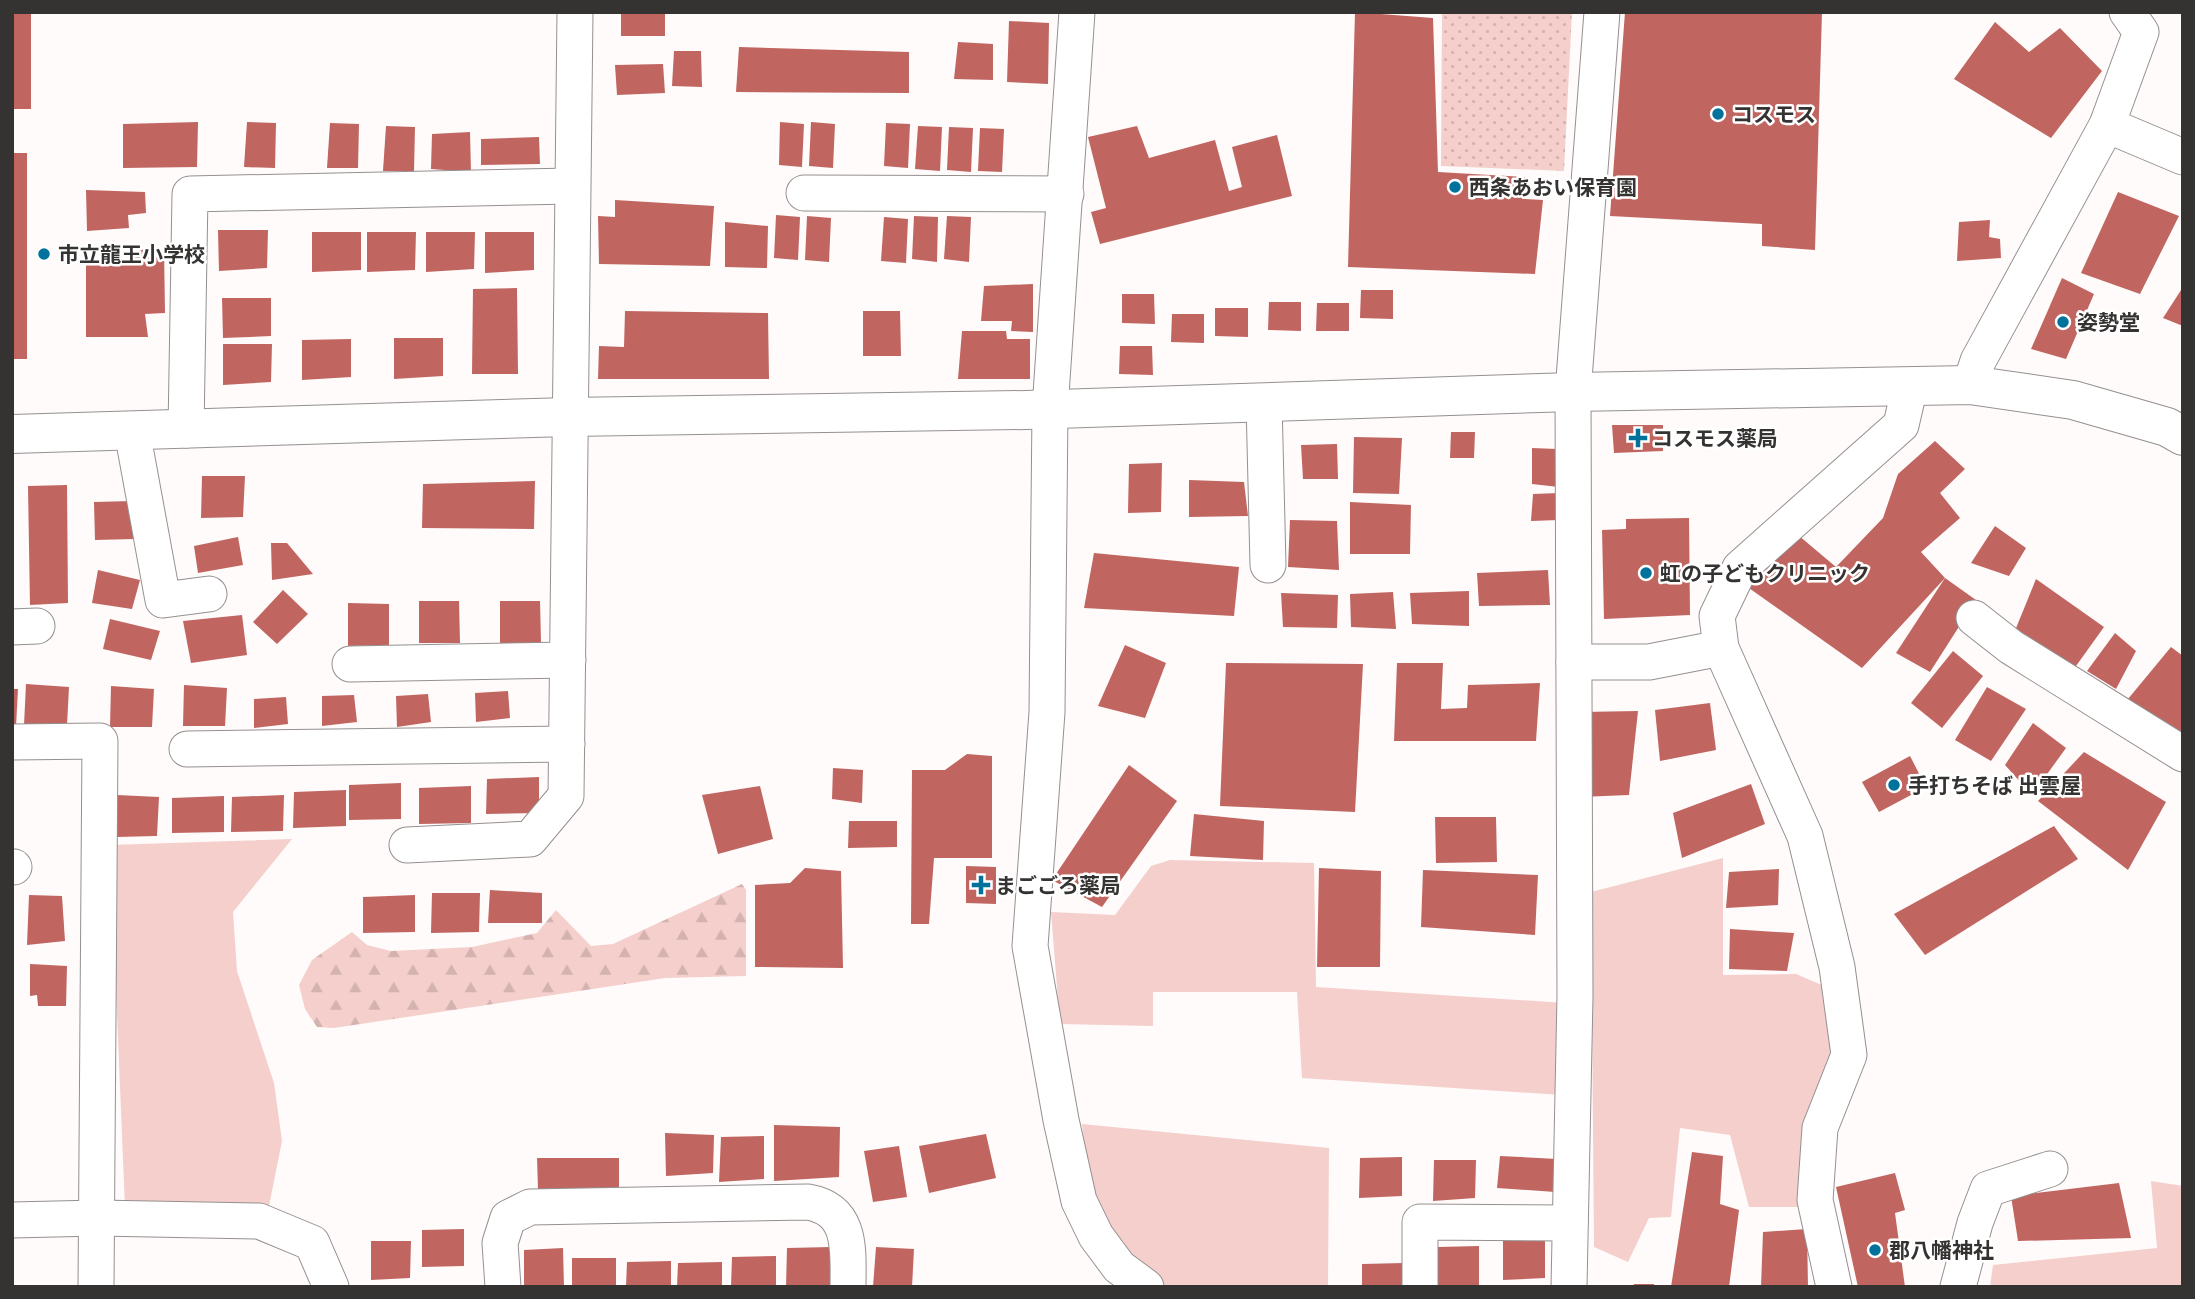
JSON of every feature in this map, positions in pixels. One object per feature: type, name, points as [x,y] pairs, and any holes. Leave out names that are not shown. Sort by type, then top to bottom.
[{"type":"street","points":[[407,845],[530,839],[566,796],[568,417],[575,12]]},
{"type":"street","points":[[1077,12],[1050,409],[1047,712],[1030,946],[1061,1120],[1079,1201],[1096,1236],[1119,1267],[1146,1287]]},
{"type":"street","points":[[1569,1287],[1575,996],[1573,392],[1602,12]]},
{"type":"street","points":[[1970,386],[1978,361],[2107,125],[2141,32],[2127,12]]},
{"type":"street","points":[[2107,125],[2183,157]]},
{"type":"street","points":[[186,430],[190,194],[572,186]]},
{"type":"street","points":[[804,193],[1066,194]]},
{"type":"street","points":[[1833,1287],[1815,1200],[1820,1128],[1849,1055],[1837,967],[1805,836],[1721,648],[1717,616],[1740,568],[1901,425],[1910,386]]},
{"type":"street","points":[[12,434],[568,417],[1050,409],[1573,392],[1970,386],[2073,400],[2167,427],[2183,436]]},
{"type":"street","points":[[1264,402],[1269,565]]},
{"type":"street","points":[[132,431],[163,600],[209,594]]},
{"type":"street","points":[[1974,618],[2011,647],[2183,754]]},
{"type":"street","points":[[1574,663],[1649,662],[1721,648]]},
{"type":"street","points":[[350,664],[568,660]]},
{"type":"street","points":[[12,741],[100,741],[96,1287]]},
{"type":"street","points":[[187,749],[567,744]]},
{"type":"street","points":[[1958,1287],[1975,1223],[1988,1189],[2050,1169]]},
{"type":"street","points":[[503,1287],[500,1243],[508,1218],[530,1207],[808,1202],[824,1205],[838,1217],[847,1237],[848,1287]]},
{"type":"street","points":[[12,1220],[98,1218],[259,1221],[312,1242],[331,1287]]},
{"type":"street","points":[[1420,1287],[1420,1222],[1570,1223]]},
{"type":"green space","points":[[1442,12],[1572,12],[1564,171],[1441,166]]},
{"type":"green space","points":[[292,839],[233,912],[237,971],[274,1083],[282,1141],[269,1206],[125,1208],[110,845]]},
{"type":"green space","points":[[1723,858],[1723,975],[1796,974],[1831,989],[1837,1054],[1805,1207],[1749,1207],[1730,1135],[1680,1128],[1671,1217],[1649,1218],[1628,1262],[1594,1247],[1591,892]]},
{"type":"green space","points":[[1170,860],[1314,863],[1316,987],[1565,1003],[1562,1095],[1302,1078],[1297,992],[1153,992],[1153,1026],[1060,1024],[1051,912],[1115,915],[1151,866]]},
{"type":"green space","points":[[742,884],[746,890],[746,976],[665,978],[334,1028],[317,1027],[305,1009],[299,985],[312,960],[352,932],[367,945],[391,951],[472,947],[537,933],[556,910],[591,946],[613,944]]},
{"type":"green space","points":[[1082,1124],[1329,1148],[1328,1287],[1168,1287],[1128,1259],[1105,1223],[1089,1184]]},
{"type":"green space","points":[[2151,1181],[2183,1186],[2183,1287],[1990,1287],[1993,1265],[2157,1248]]},
{"type":"building","points":[[12,12],[31,12],[31,109],[12,109]]},
{"type":"building","points":[[621,12],[665,12],[665,36],[621,36]]},
{"type":"building","points":[[1355,12],[1433,18],[1438,172],[1525,177],[1525,199],[1543,200],[1535,274],[1348,267]]},
{"type":"building","name":"コスモス","points":[[1625,12],[1822,12],[1815,250],[1762,246],[1762,224],[1610,216]]},
{"type":"building","points":[[1009,21],[1049,23],[1048,84],[1007,82]]},
{"type":"building","points":[[1995,22],[2029,52],[2060,28],[2102,71],[2051,138],[1954,79]]},
{"type":"building","points":[[958,42],[993,44],[993,80],[954,79]]},
{"type":"building","points":[[739,47],[909,52],[909,93],[736,92]]},
{"type":"building","points":[[674,51],[701,51],[702,87],[672,86]]},
{"type":"building","points":[[663,64],[665,93],[617,95],[615,65]]},
{"type":"building","points":[[198,122],[197,167],[123,168],[123,124]]},
{"type":"building","points":[[247,122],[276,123],[275,168],[244,167]]},
{"type":"building","points":[[780,122],[804,124],[802,167],[779,165]]},
{"type":"building","points":[[811,122],[835,124],[833,168],[809,166]]},
{"type":"building","points":[[330,123],[359,124],[358,168],[327,168]]},
{"type":"building","points":[[886,123],[910,124],[908,168],[884,166]]},
{"type":"building","points":[[386,126],[415,127],[414,171],[383,171]]},
{"type":"building","points":[[918,126],[942,127],[940,171],[915,169]]},
{"type":"building","points":[[1137,126],[1149,158],[1215,140],[1229,191],[1242,187],[1232,147],[1277,135],[1292,196],[1100,244],[1091,212],[1106,208],[1088,137]]},
{"type":"building","points":[[949,127],[973,128],[971,172],[947,170]]},
{"type":"building","points":[[980,128],[1004,129],[1002,172],[978,171]]},
{"type":"building","points":[[470,132],[471,172],[431,169],[432,134]]},
{"type":"building","points":[[539,137],[540,164],[481,165],[481,139]]},
{"type":"building","points":[[12,153],[27,153],[27,359],[12,359]]},
{"type":"building","points":[[86,190],[145,192],[146,213],[128,215],[129,228],[87,231]]},
{"type":"building","points":[[2118,192],[2179,216],[2140,294],[2081,273]]},
{"type":"building","points":[[615,200],[714,206],[710,266],[599,264],[598,216],[615,217]]},
{"type":"building","points":[[776,215],[800,217],[798,260],[774,258]]},
{"type":"building","points":[[807,216],[831,218],[829,262],[805,260]]},
{"type":"building","points":[[914,216],[938,217],[937,262],[912,259]]},
{"type":"building","points":[[947,216],[971,217],[969,262],[944,259]]},
{"type":"building","points":[[884,217],[908,219],[906,263],[881,261]]},
{"type":"building","points":[[1990,220],[1989,237],[2000,239],[2001,258],[1957,261],[1959,222]]},
{"type":"building","points":[[725,222],[768,226],[767,268],[725,267]]},
{"type":"building","points":[[218,230],[268,230],[267,268],[219,271]]},
{"type":"building","points":[[312,232],[361,232],[361,270],[312,272]]},
{"type":"building","points":[[367,232],[416,232],[415,270],[367,272]]},
{"type":"building","points":[[426,232],[475,232],[474,269],[426,272]]},
{"type":"building","points":[[485,232],[534,232],[534,270],[485,273]]},
{"type":"building","points":[[164,249],[165,313],[145,314],[148,337],[86,337],[86,258],[132,258],[133,250]]},
{"type":"building","name":"姿勢堂","points":[[2062,278],[2094,294],[2066,359],[2031,349]]},
{"type":"building","points":[[1033,284],[1033,332],[1011,331],[1012,321],[981,321],[984,286]]},
{"type":"building","points":[[2183,287],[2183,326],[2163,318]]},
{"type":"building","points":[[517,288],[518,374],[472,374],[473,289]]},
{"type":"building","points":[[1361,290],[1393,290],[1393,319],[1360,318]]},
{"type":"building","points":[[1122,294],[1154,294],[1155,324],[1122,323]]},
{"type":"building","points":[[222,298],[271,298],[271,336],[223,338]]},
{"type":"building","points":[[1269,302],[1301,302],[1301,331],[1268,330]]},
{"type":"building","points":[[1317,303],[1349,303],[1349,331],[1316,331]]},
{"type":"building","points":[[1215,308],[1248,308],[1248,337],[1215,336]]},
{"type":"building","points":[[625,311],[768,313],[769,379],[598,379],[599,346],[624,347]]},
{"type":"building","points":[[863,311],[900,311],[901,356],[863,356]]},
{"type":"building","points":[[1172,314],[1204,314],[1204,343],[1171,342]]},
{"type":"building","points":[[962,331],[1006,331],[1007,339],[1030,339],[1030,379],[958,379]]},
{"type":"building","points":[[394,338],[443,338],[443,376],[394,379]]},
{"type":"building","points":[[351,339],[351,377],[302,380],[302,340]]},
{"type":"building","points":[[223,344],[272,344],[271,382],[223,385]]},
{"type":"building","points":[[1120,346],[1152,346],[1153,375],[1119,374]]},
{"type":"building","name":"コスモス薬局","points":[[1612,425],[1663,425],[1663,451],[1614,453]]},
{"type":"building","points":[[1451,432],[1475,432],[1474,458],[1450,458]]},
{"type":"building","points":[[1354,437],[1402,438],[1399,494],[1353,493]]},
{"type":"building","points":[[1935,441],[1965,469],[1940,493],[1960,518],[1921,552],[1945,578],[1862,668],[1739,581],[1798,535],[1836,567],[1883,518],[1898,474]]},
{"type":"building","points":[[1337,444],[1338,479],[1303,479],[1301,445]]},
{"type":"building","points":[[1532,448],[1557,449],[1559,487],[1532,484]]},
{"type":"building","points":[[1162,463],[1161,512],[1128,513],[1129,464]]},
{"type":"building","points":[[202,476],[245,476],[243,517],[201,518]]},
{"type":"building","points":[[1189,480],[1244,482],[1248,516],[1189,517]]},
{"type":"building","points":[[535,481],[534,529],[422,528],[423,484]]},
{"type":"building","points":[[67,485],[68,603],[30,605],[28,486]]},
{"type":"building","points":[[1559,493],[1559,520],[1531,521],[1533,494]]},
{"type":"building","points":[[133,501],[134,539],[95,540],[94,502]]},
{"type":"building","points":[[1350,502],[1411,505],[1410,554],[1350,554]]},
{"type":"building","name":"虹の子どもクリニック","points":[[1689,518],[1690,615],[1604,619],[1602,530],[1626,529],[1626,519]]},
{"type":"building","points":[[1290,520],[1337,521],[1339,570],[1288,567]]},
{"type":"building","points":[[1995,526],[2026,548],[2009,576],[1971,563]]},
{"type":"building","points":[[238,537],[243,565],[198,573],[194,546]]},
{"type":"building","points":[[271,543],[287,543],[313,574],[272,580]]},
{"type":"building","points":[[1094,553],[1239,567],[1234,616],[1084,608]]},
{"type":"building","points":[[98,570],[140,580],[132,609],[92,603]]},
{"type":"building","points":[[1548,570],[1550,605],[1479,606],[1477,573]]},
{"type":"building","points":[[1945,578],[1976,600],[1930,672],[1896,653]]},
{"type":"building","points":[[2036,579],[2104,627],[2071,673],[2012,638]]},
{"type":"building","points":[[283,590],[308,614],[277,644],[253,622]]},
{"type":"building","points":[[1469,591],[1469,626],[1412,624],[1410,593]]},
{"type":"building","points":[[1393,592],[1396,629],[1351,627],[1350,594]]},
{"type":"building","points":[[1281,593],[1338,595],[1337,628],[1283,627]]},
{"type":"building","points":[[419,601],[459,601],[460,643],[419,643]]},
{"type":"building","points":[[500,601],[540,601],[541,643],[500,644]]},
{"type":"building","points":[[348,603],[389,604],[389,645],[348,646]]},
{"type":"building","points":[[242,615],[247,655],[191,663],[183,621]]},
{"type":"building","points":[[110,619],[160,631],[151,660],[103,649]]},
{"type":"building","points":[[2115,633],[2136,651],[2116,689],[2087,671]]},
{"type":"building","points":[[1125,645],[1166,663],[1145,718],[1098,706]]},
{"type":"building","points":[[2171,647],[2183,656],[2183,739],[2128,699]]},
{"type":"building","points":[[1953,651],[1983,676],[1942,728],[1911,703]]},
{"type":"building","points":[[1226,663],[1363,664],[1355,812],[1220,806]]},
{"type":"building","points":[[1397,663],[1443,663],[1441,709],[1467,708],[1468,685],[1540,683],[1536,741],[1394,741]]},
{"type":"building","points":[[26,684],[69,687],[67,725],[24,725]]},
{"type":"building","points":[[184,685],[227,688],[225,726],[183,726]]},
{"type":"building","points":[[111,686],[154,689],[152,727],[110,727]]},
{"type":"building","points":[[1987,687],[2026,709],[1991,761],[1955,740]]},
{"type":"building","points":[[12,689],[18,689],[16,727],[12,727]]},
{"type":"building","points":[[508,691],[510,718],[476,722],[475,693]]},
{"type":"building","points":[[428,694],[431,722],[397,727],[396,696]]},
{"type":"building","points":[[354,695],[357,722],[322,726],[322,696]]},
{"type":"building","points":[[286,697],[288,724],[254,728],[254,699]]},
{"type":"building","points":[[1710,703],[1716,750],[1660,761],[1655,710]]},
{"type":"building","points":[[1638,711],[1629,795],[1580,797],[1581,712]]},
{"type":"building","points":[[2033,723],[2066,748],[2032,795],[2005,765]]},
{"type":"building","points":[[2084,752],[2166,802],[2128,870],[2038,801]]},
{"type":"building","points":[[967,754],[992,756],[992,858],[934,858],[929,924],[911,924],[912,770],[945,770]]},
{"type":"building","name":"手打ちそば 出雲屋","points":[[1910,756],[1926,787],[1879,812],[1862,782]]},
{"type":"building","points":[[1129,765],[1177,801],[1102,907],[1052,880]]},
{"type":"building","points":[[833,768],[863,770],[862,803],[832,799]]},
{"type":"building","points":[[539,777],[539,813],[486,814],[487,779]]},
{"type":"building","points":[[401,783],[401,819],[349,820],[349,785]]},
{"type":"building","points":[[1751,784],[1765,824],[1682,858],[1673,813]]},
{"type":"building","points":[[471,786],[471,823],[419,824],[419,788]]},
{"type":"building","points":[[760,786],[773,839],[718,854],[702,795]]},
{"type":"building","points":[[346,790],[346,826],[293,828],[294,792]]},
{"type":"building","points":[[117,795],[159,797],[157,836],[116,837]]},
{"type":"building","points":[[284,795],[283,831],[231,832],[232,797]]},
{"type":"building","points":[[224,796],[224,832],[172,833],[172,798]]},
{"type":"building","points":[[1194,814],[1264,821],[1263,860],[1190,856]]},
{"type":"building","points":[[1435,817],[1496,817],[1497,862],[1436,863]]},
{"type":"building","points":[[849,821],[897,821],[897,847],[848,848]]},
{"type":"building","points":[[2054,826],[2078,859],[1925,955],[1894,914]]},
{"type":"building","name":"まごごろ薬局","points":[[966,866],[996,867],[996,904],[966,903]]},
{"type":"building","points":[[805,868],[841,871],[843,968],[755,967],[755,885],[790,883]]},
{"type":"building","points":[[1319,868],[1381,871],[1380,967],[1317,967]]},
{"type":"building","points":[[1779,869],[1778,905],[1726,908],[1729,872]]},
{"type":"building","points":[[1423,870],[1538,875],[1535,935],[1421,927]]},
{"type":"building","points":[[490,890],[542,893],[542,923],[488,923]]},
{"type":"building","points":[[432,893],[480,893],[479,932],[431,933]]},
{"type":"building","points":[[29,895],[62,896],[65,941],[27,945]]},
{"type":"building","points":[[415,895],[415,932],[363,933],[363,897]]},
{"type":"building","points":[[1730,929],[1794,933],[1787,971],[1729,969]]},
{"type":"building","points":[[30,964],[67,966],[66,1006],[38,1006],[37,995],[30,996]]},
{"type":"building","points":[[774,1125],[840,1127],[839,1177],[774,1181]]},
{"type":"building","points":[[665,1133],[714,1135],[713,1173],[666,1176]]},
{"type":"building","points":[[986,1134],[996,1178],[929,1193],[919,1146]]},
{"type":"building","points":[[764,1136],[764,1179],[719,1182],[721,1137]]},
{"type":"building","points":[[899,1146],[907,1197],[873,1202],[864,1151]]},
{"type":"building","points":[[1692,1152],[1723,1156],[1720,1204],[1739,1210],[1729,1287],[1671,1287]]},
{"type":"building","points":[[1500,1156],[1557,1159],[1555,1192],[1497,1188]]},
{"type":"building","points":[[1402,1157],[1402,1196],[1359,1198],[1360,1158]]},
{"type":"building","points":[[537,1158],[619,1158],[619,1188],[538,1189]]},
{"type":"building","points":[[1434,1160],[1476,1160],[1475,1198],[1433,1201]]},
{"type":"building","name":"郡八幡神社","points":[[1895,1173],[1905,1210],[1895,1213],[1905,1287],[1858,1287],[1836,1187]]},
{"type":"building","points":[[2119,1183],[2131,1238],[2018,1241],[2011,1196]]},
{"type":"building","points":[[464,1229],[464,1266],[422,1267],[422,1230]]},
{"type":"building","points":[[1807,1229],[1808,1287],[1761,1287],[1763,1232]]},
{"type":"building","points":[[1545,1239],[1545,1278],[1503,1280],[1503,1240]]},
{"type":"building","points":[[371,1241],[411,1241],[410,1278],[371,1280]]},
{"type":"building","points":[[1479,1246],[1479,1285],[1437,1287],[1438,1247]]},
{"type":"building","points":[[831,1247],[831,1287],[786,1287],[787,1248]]},
{"type":"building","points":[[876,1247],[914,1249],[912,1287],[873,1287]]},
{"type":"building","points":[[563,1248],[564,1287],[524,1287],[524,1250]]},
{"type":"building","points":[[776,1256],[776,1287],[731,1287],[732,1257]]},
{"type":"building","points":[[572,1258],[616,1258],[616,1287],[572,1287]]},
{"type":"building","points":[[671,1261],[671,1287],[626,1287],[627,1262]]},
{"type":"building","points":[[722,1262],[722,1287],[677,1287],[678,1263]]},
{"type":"building","points":[[1404,1263],[1404,1287],[1362,1287],[1362,1264]]},
{"type":"building","points":[[1634,1284],[1654,1284],[1654,1287],[1633,1287]]},
{"type":"place","name":"コスモス","points":[[1718,114]]},
{"type":"place","name":"西条あおい保育園","points":[[1455,187]]},
{"type":"place","name":"市立龍王小学校","points":[[44,254]]},
{"type":"place","name":"姿勢堂","points":[[2063,322]]},
{"type":"place","name":"コスモス薬局","points":[[1638,438]]},
{"type":"place","name":"虹の子どもクリニック","points":[[1646,573]]},
{"type":"place","name":"手打ちそば 出雲屋","points":[[1894,785]]},
{"type":"place","name":"まごごろ薬局","points":[[981,885]]},
{"type":"place","name":"郡八幡神社","points":[[1875,1250]]}]
